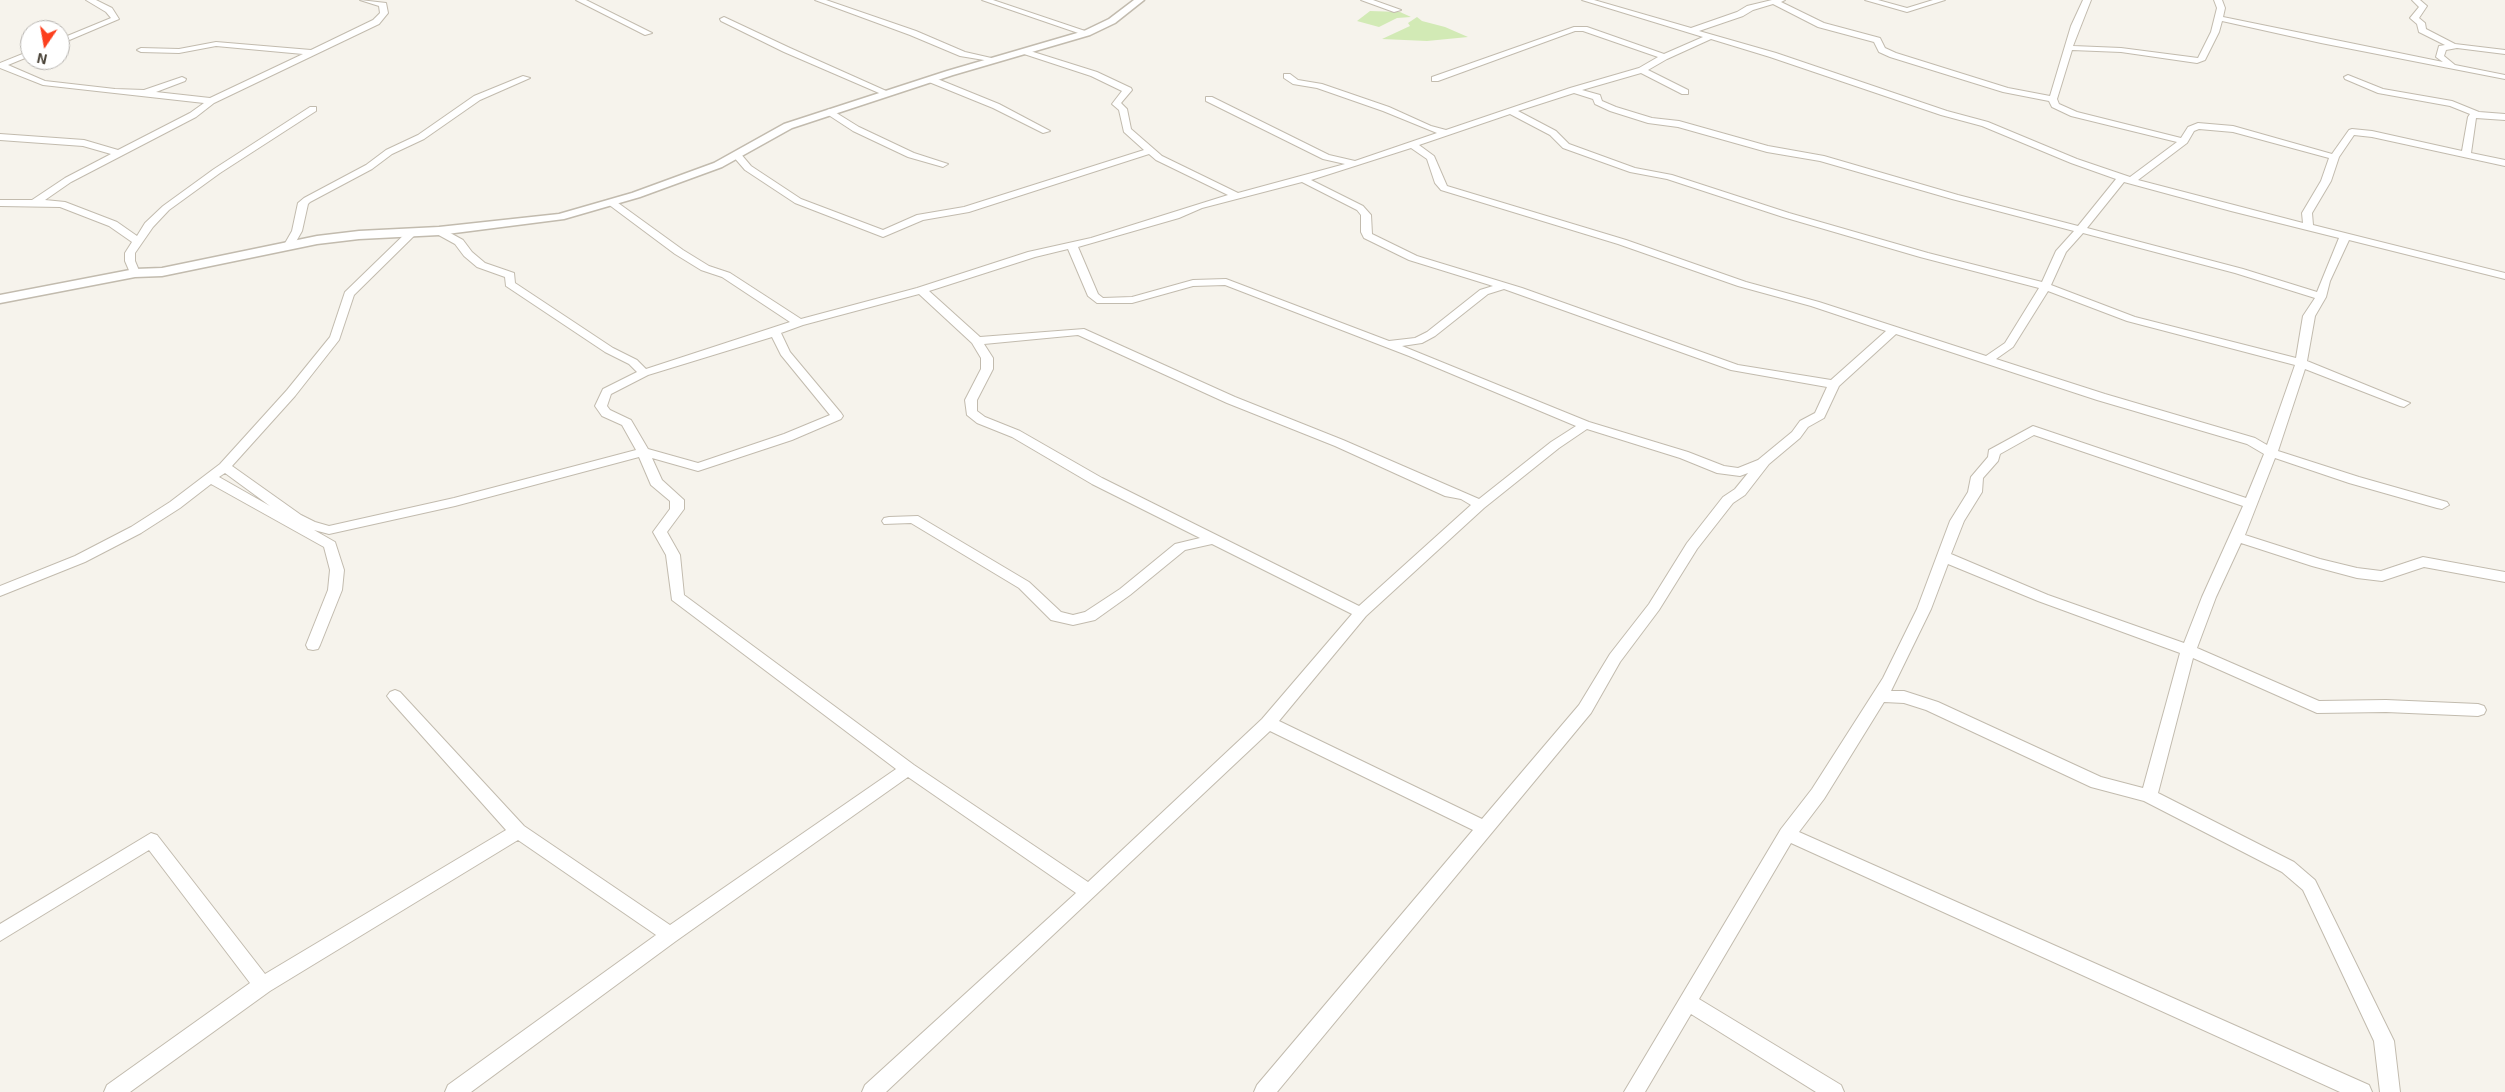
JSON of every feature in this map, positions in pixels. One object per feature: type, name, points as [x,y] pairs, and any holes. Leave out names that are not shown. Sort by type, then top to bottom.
[{"type":"street","points":[[70,38],[115,19],[109,10],[90,0]]},
{"type":"street","points":[[35,202],[68,180],[194,115],[211,101],[309,52],[376,22],[384,13],[383,5],[364,0]]},
{"type":"street","points":[[580,0],[648,33]]},
{"type":"street","points":[[819,0],[913,33],[963,54],[996,60]]},
{"type":"street","points":[[986,0],[1087,33]]},
{"type":"street","points":[[0,299],[135,273],[162,272],[289,245],[359,235],[439,231],[560,217],[679,180],[737,155],[788,126],[1087,33],[1112,21],[1140,0]]},
{"type":"street","points":[[1365,0],[1397,10]]},
{"type":"street","points":[[1586,0],[1773,55],[1944,113],[1998,129],[2074,161],[2126,179],[2308,228],[2505,276]]},
{"type":"street","points":[[1869,0],[1907,10],[1941,0]]},
{"type":"street","points":[[2052,99],[2075,26],[2087,0]]},
{"type":"street","points":[[2069,48],[2122,50],[2201,60],[2215,32],[2221,8],[2218,0]]},
{"type":"street","points":[[2416,0],[2423,6],[2422,10],[2414,18],[2422,23],[2422,30],[2453,46]]},
{"type":"street","points":[[1691,31],[1740,14],[1750,8],[1777,1],[1821,25],[1877,40],[1882,50],[1894,55],[2006,90],[2052,99],[2060,109],[2074,114],[2184,141]]},
{"type":"street","points":[[2218,18],[2321,41],[2505,76]]},
{"type":"street","points":[[724,19],[787,50],[889,94]]},
{"type":"street","points":[[1435,79],[1574,29],[1584,29],[1664,57]]},
{"type":"street","points":[[1089,892],[908,769],[676,597],[673,555],[660,532],[678,504],[677,500],[656,482],[643,452],[627,423],[606,412],[602,406],[607,392],[644,373],[799,323],[920,290],[1032,254],[1072,246],[1176,216],[1199,206],[1305,180],[1573,90],[1642,70],[1664,57],[1709,37]]},
{"type":"street","points":[[140,50],[180,51],[216,44],[309,52]]},
{"type":"street","points":[[2456,66],[2440,57],[2442,48],[2453,46],[2505,52]]},
{"type":"street","points":[[1027,52],[1094,74],[1128,90],[1118,98],[1116,104],[1122,109],[1127,130],[1159,158],[1238,196]]},
{"type":"street","points":[[1,65],[20,57]]},
{"type":"street","points":[[1,65],[43,83],[211,101]]},
{"type":"street","points":[[1642,70],[1686,92]]},
{"type":"street","points":[[1287,76],[1296,82],[1319,86],[1386,109],[1428,128],[1447,133]]},
{"type":"street","points":[[2348,77],[2381,91],[2452,104],[2477,114],[2505,117]]},
{"type":"street","points":[[289,245],[297,231],[299,213],[307,200],[369,167],[389,152],[421,137],[477,98],[526,78]]},
{"type":"street","points":[[145,93],[182,79]]},
{"type":"street","points":[[932,80],[996,106],[1046,131]]},
{"type":"street","points":[[1573,90],[1597,97],[1598,102],[1613,109],[1651,121],[1679,124],[1767,149],[1821,158],[2080,230],[2239,271],[2321,297]]},
{"type":"street","points":[[1209,99],[1326,157],[1353,163]]},
{"type":"street","points":[[135,273],[130,261],[130,252],[149,225],[166,208],[188,191],[313,109]]},
{"type":"street","points":[[1511,111],[1553,133],[1566,146],[1633,170],[1669,177],[1786,215],[1924,255],[2045,286],[2130,318],[2301,363],[2404,403]]},
{"type":"street","points":[[830,112],[856,129],[911,155],[943,164]]},
{"type":"street","points":[[2466,154],[2472,116],[2477,114]]},
{"type":"street","points":[[1987,360],[2009,345],[2045,286],[2061,251],[2126,179],[2184,141],[2191,129],[2198,126],[2214,126],[2250,133],[2334,157]]},
{"type":"street","points":[[2308,228],[2307,213],[2326,181],[2334,157],[2349,134],[2358,132],[2505,163]]},
{"type":"street","points":[[0,137],[84,143],[120,154]]},
{"type":"street","points":[[1413,145],[1431,158],[1440,183],[1444,188],[1671,258],[1742,284],[1816,304],[2101,397],[2272,446],[2354,480],[2442,505]]},
{"type":"street","points":[[737,155],[748,168],[798,201],[883,234],[922,217],[966,210],[1149,150]]},
{"type":"street","points":[[1305,180],[1360,208],[1366,215],[1366,232],[1378,242],[1441,268],[1503,286],[1735,368],[1792,379],[1834,384]]},
{"type":"street","points":[[0,203],[23,204],[35,202],[62,204],[113,224],[138,241]]},
{"type":"street","points":[[611,202],[679,252],[704,268],[726,275],[799,323]]},
{"type":"street","points":[[0,591],[80,559],[136,530],[225,467],[291,393],[335,338],[349,294],[414,231]]},
{"type":"street","points":[[439,231],[459,242],[481,266],[510,275],[510,284],[609,350],[633,362],[644,373]]},
{"type":"street","points":[[2149,796],[2182,668],[2190,651],[2208,597],[2237,537],[2282,424],[2301,363],[2309,316],[2321,297],[2325,281],[2345,237]]},
{"type":"street","points":[[1072,246],[1093,296],[1101,301],[1132,300],[1193,283],[1226,282],[1413,354],[1585,425],[1607,430],[1684,455],[1722,470],[1740,472],[1764,462]]},
{"type":"street","points":[[1382,342],[1418,341],[1431,334],[1484,292],[1503,286]]},
{"type":"street","points":[[920,290],[977,341],[987,358],[987,369],[971,400],[972,412],[981,420],[1016,434],[1097,481],[1362,614]]},
{"type":"street","points":[[1264,1092],[1584,709],[1615,658],[1654,608],[1692,546],[1728,500],[1740,492],[1764,462],[1796,435],[1804,424],[1820,415],[1834,384],[1894,330]]},
{"type":"street","points":[[977,341],[1080,331],[1231,400],[1339,443],[1450,493],[1465,496],[1479,505]]},
{"type":"street","points":[[225,467],[296,518],[310,525],[329,530],[455,502],[643,452],[698,466],[788,437],[837,416],[785,353],[775,332]]},
{"type":"street","points":[[1413,354],[1418,341]]},
{"type":"street","points":[[872,1092],[1089,892],[1268,723],[1362,614],[1479,505],[1555,445],[1585,425]]},
{"type":"street","points":[[1634,1092],[1788,834],[1818,794],[1890,680],[1924,608],[1957,521],[1975,492],[1977,477],[1994,458],[1993,453],[2033,430],[2250,504]]},
{"type":"street","points":[[1722,470],[1740,492]]},
{"type":"street","points":[[211,478],[330,544],[337,570],[335,590],[313,645]]},
{"type":"street","points":[[889,521],[913,519],[1024,585],[1056,616],[1073,620],[1090,616],[1125,592],[1180,547],[1215,539]]},
{"type":"street","points":[[2237,537],[2317,564],[2357,574],[2382,576],[2423,562],[2505,577]]},
{"type":"street","points":[[1944,557],[2043,598],[2190,651],[2316,707],[2386,706],[2478,710]]},
{"type":"street","points":[[1890,680],[1904,697]]},
{"type":"street","points":[[395,696],[518,831],[670,935]]},
{"type":"street","points":[[1881,696],[1904,697],[1932,706],[2097,782],[2149,796],[2288,867],[2310,885],[2384,1041],[2390,1092]]},
{"type":"street","points":[[1268,723],[1484,828]]},
{"type":"street","points":[[455,1092],[670,935],[908,769]]},
{"type":"street","points":[[114,1092],[263,985],[518,831]]},
{"type":"street","points":[[1788,834],[2362,1092]]},
{"type":"street","points":[[0,934],[151,840],[263,985]]},
{"type":"street","points":[[1688,1002],[1834,1092]]},
{"type":"green space","points":[[1370,11],[1400,12],[1411,17],[1397,18],[1379,27],[1357,21]]},
{"type":"green space","points":[[1417,17],[1422,21],[1445,27],[1468,37],[1427,41],[1382,39],[1410,26],[1408,23]]}]
